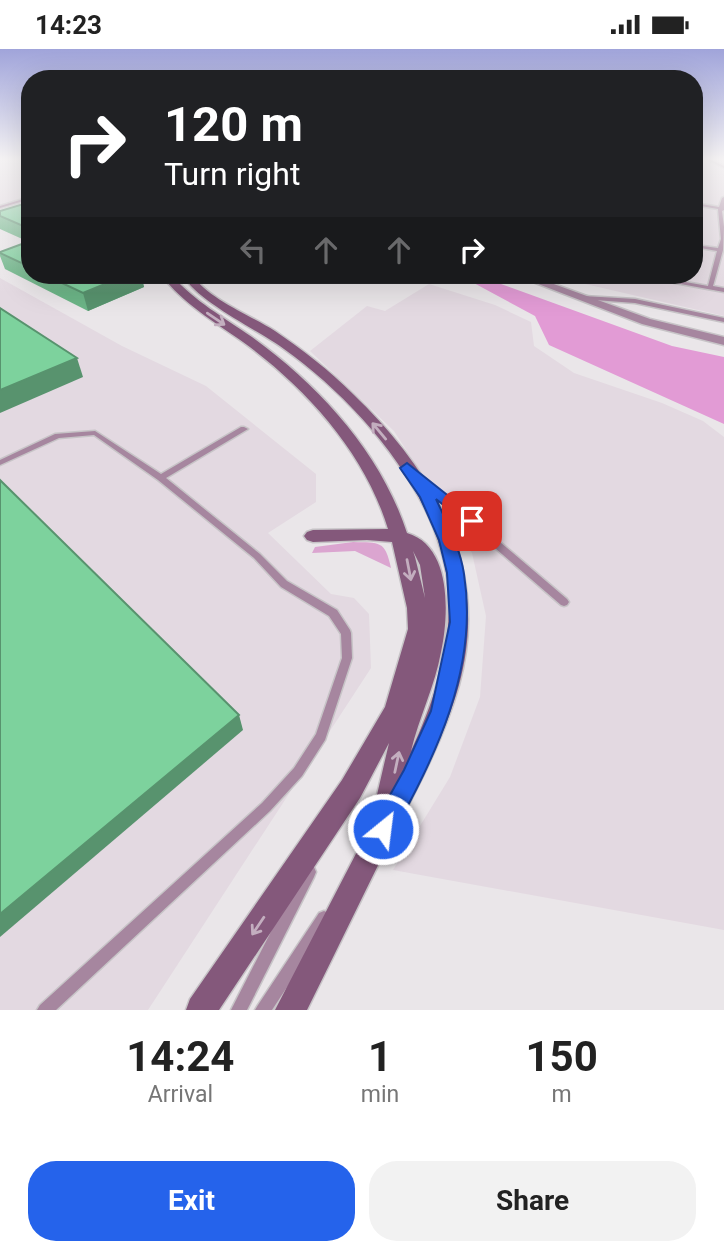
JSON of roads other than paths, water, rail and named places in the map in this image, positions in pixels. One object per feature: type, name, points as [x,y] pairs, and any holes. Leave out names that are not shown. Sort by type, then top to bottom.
[{"type":"main road","points":[[174,284],[188,300],[256,347],[314,395],[363,457],[393,513],[417,608],[418,629],[395,710],[351,789],[201,1010]]},
{"type":"main road","points":[[193,284],[306,359],[353,401],[427,496],[447,540],[456,573],[459,622],[442,711],[412,777],[290,1010]]},
{"type":"main road","points":[[313,536],[367,534],[400,538],[417,544],[427,555],[435,577],[431,651],[401,741],[383,829]]},
{"type":"street","points":[[544,284],[646,321],[724,341]]},
{"type":"lane","points":[[703,205],[722,208],[722,250],[710,287]]},
{"type":"lane","points":[[703,247],[722,250]]},
{"type":"lane","points":[[692,284],[724,290]]},
{"type":"lane","points":[[581,298],[635,301],[724,320]]},
{"type":"lane","points":[[161,478],[244,429]]},
{"type":"lane","points":[[0,463],[58,436],[95,433],[161,478],[257,556],[284,584],[333,613],[346,633],[347,658],[321,736],[298,772],[266,807],[45,1010]]},
{"type":"lane","points":[[407,468],[453,504],[564,602]]},
{"type":"lane","points":[[239,1010],[351,789]]},
{"type":"lane","points":[[263,1010],[383,829]]}]
